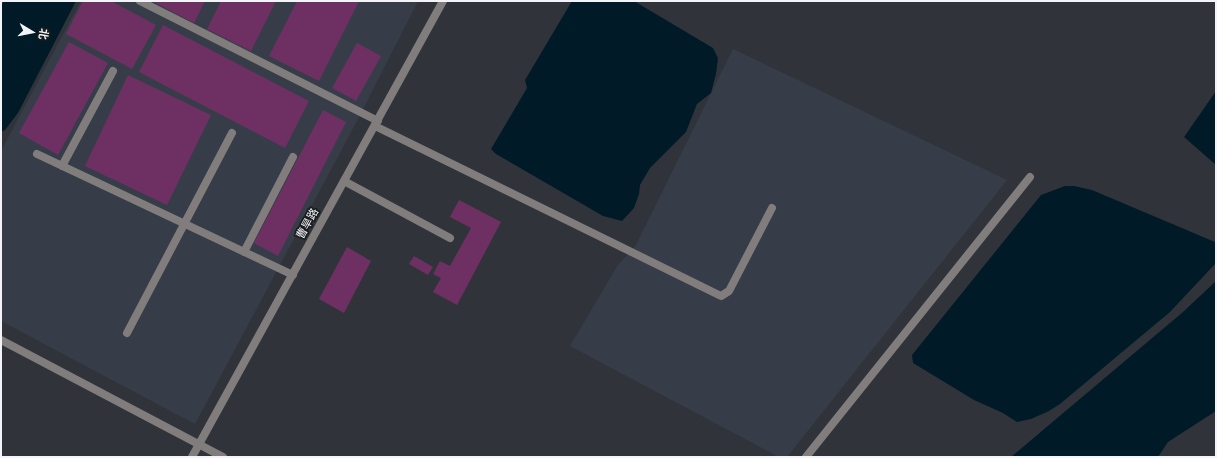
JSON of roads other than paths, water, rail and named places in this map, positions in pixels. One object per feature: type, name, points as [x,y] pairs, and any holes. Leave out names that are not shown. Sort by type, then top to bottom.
[{"type":"street","points":[[140,1],[376,123],[721,296],[729,291],[772,208]]},
{"type":"street","name":"曹旱路","points":[[192,457],[443,1]]},
{"type":"street","points":[[62,166],[113,70]]},
{"type":"street","points":[[126,334],[232,133]]},
{"type":"street","points":[[36,154],[293,275]]},
{"type":"street","points":[[244,252],[293,158]]},
{"type":"street","points":[[806,457],[1030,177]]},
{"type":"street","points":[[344,181],[450,238]]},
{"type":"street","points":[[1,340],[223,457]]},
{"type":"water","points":[[4,1],[76,1],[18,113],[5,130],[1,132],[1,6]]},
{"type":"water","points":[[572,1],[634,1],[713,48],[718,58],[711,93],[697,104],[686,132],[650,168],[640,185],[639,194],[634,208],[622,221],[603,216],[496,154],[491,149],[527,88],[525,80]]},
{"type":"water","points":[[1216,91],[1216,165],[1184,137]]},
{"type":"water","points":[[1065,186],[1074,186],[1092,190],[1215,242],[1216,263],[1170,312],[1060,404],[1031,419],[1017,422],[1003,413],[974,400],[913,363],[912,355],[1041,195]]},
{"type":"water","points":[[1216,281],[1216,411],[1168,442],[1158,457],[1011,457],[1183,312]]}]
